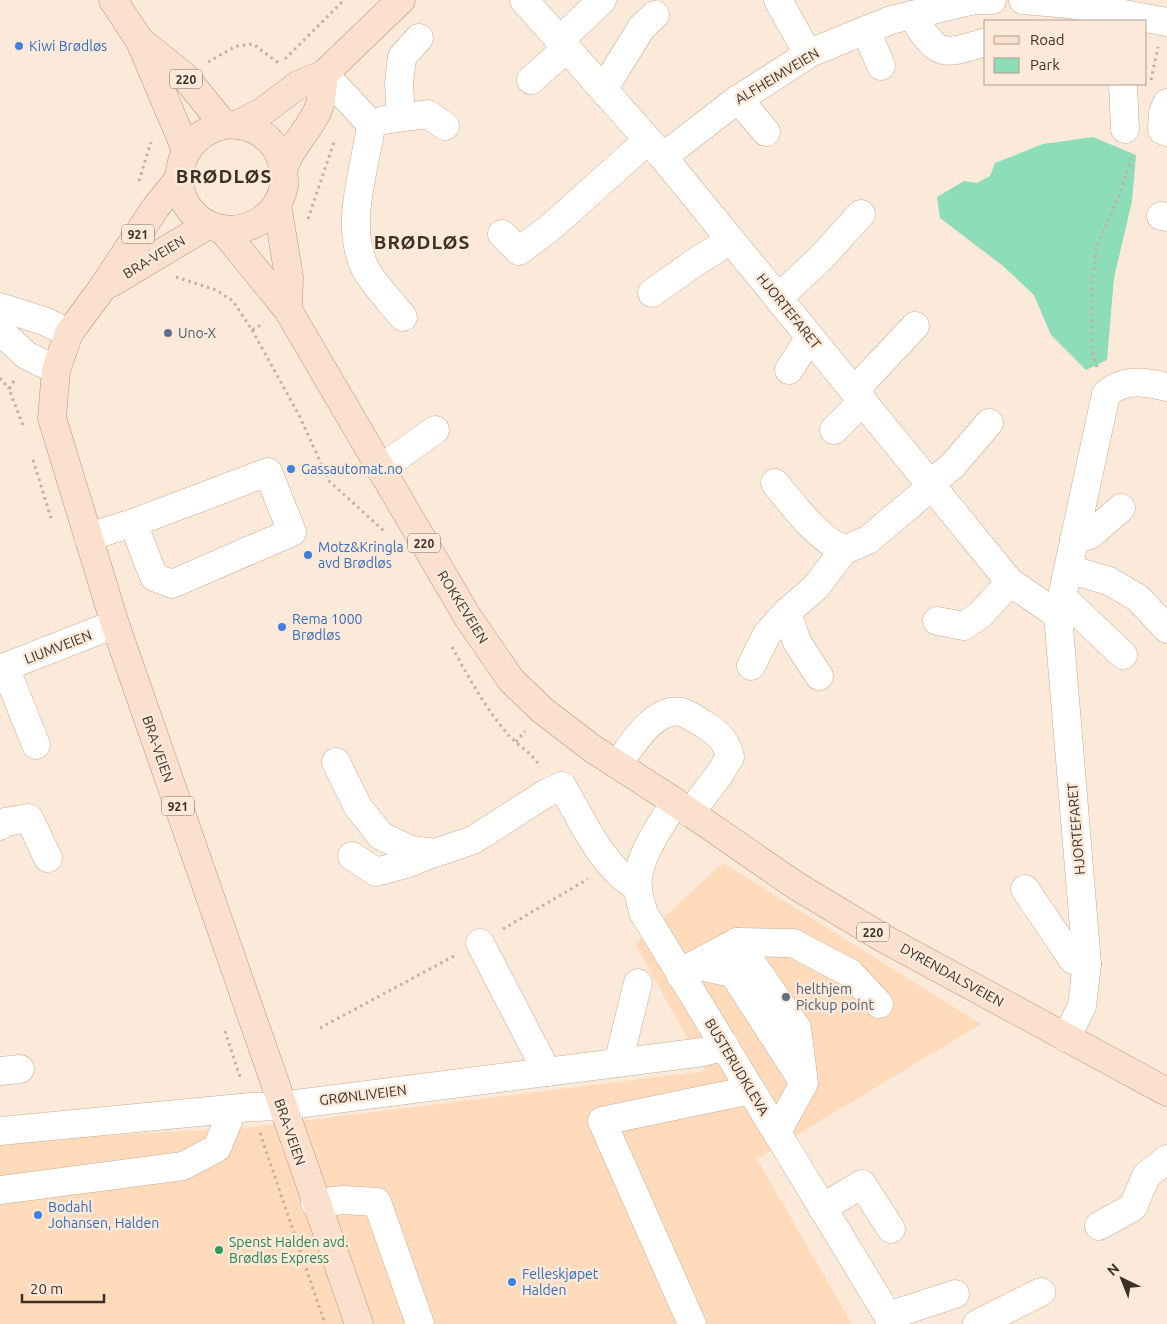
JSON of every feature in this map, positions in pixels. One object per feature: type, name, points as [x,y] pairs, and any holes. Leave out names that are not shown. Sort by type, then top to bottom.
[{"type":"main road","name":"220","points":[[112,0],[140,41],[186,150]]},
{"type":"main road","points":[[178,180],[180,165],[186,150],[196,138],[209,129],[231,125],[262,112],[298,85],[324,74],[401,0]]},
{"type":"main road","name":"220","points":[[140,41],[185,77],[231,125]]},
{"type":"main road","points":[[284,168],[319,106],[324,74]]},
{"type":"main road","points":[[215,227],[243,229],[262,220],[277,204],[284,187],[284,168],[275,147],[258,132],[231,125]]},
{"type":"main road","name":"220","points":[[178,180],[183,198],[193,214],[215,227]]},
{"type":"main road","name":"BRA-VEIEN","points":[[178,180],[156,207],[101,290],[69,333],[56,370],[52,418],[115,624],[281,1106],[359,1324]]},
{"type":"main road","points":[[277,204],[290,277],[280,314]]},
{"type":"main road","name":"BRA-VEIEN","points":[[101,290],[145,261],[215,227]]},
{"type":"main road","name":"ROKKEVEIEN","points":[[215,227],[280,314],[380,469],[468,616],[511,680],[542,710],[593,749]]},
{"type":"main road","name":"DYRENDALSVEIEN","points":[[593,749],[682,807],[769,868],[884,938],[1167,1092]]},
{"type":"street","name":"HJORTEFARET","points":[[524,0],[655,148],[1010,582],[1060,606]]},
{"type":"street","points":[[531,80],[602,0]]},
{"type":"street","points":[[778,0],[808,54]]},
{"type":"street","name":"ALFHEIMVEIEN","points":[[502,234],[519,251],[655,148],[738,99],[808,54],[895,14],[975,0],[992,0]]},
{"type":"street","points":[[1023,0],[1069,4],[1123,17],[1165,21]]},
{"type":"street","points":[[881,66],[895,14],[924,36],[938,50],[946,52],[960,50],[984,43]]},
{"type":"street","points":[[603,90],[642,27],[655,15]]},
{"type":"street","points":[[401,117],[399,83],[402,57],[419,38]]},
{"type":"street","points":[[324,74],[370,123],[356,206],[356,243],[366,269],[403,317]]},
{"type":"street","points":[[1123,85],[1130,139]]},
{"type":"street","points":[[738,99],[766,132]]},
{"type":"street","points":[[1167,103],[1163,113],[1162,130],[1167,132]]},
{"type":"street","points":[[370,123],[428,114],[444,126]]},
{"type":"street","points":[[778,298],[821,258],[861,214]]},
{"type":"street","points":[[652,293],[694,263],[731,240]]},
{"type":"street","points":[[0,307],[44,321],[69,333]]},
{"type":"street","points":[[834,430],[858,396],[915,326]]},
{"type":"street","points":[[0,331],[26,355],[56,370]]},
{"type":"street","points":[[789,370],[810,337]]},
{"type":"street","points":[[1106,394],[1115,386],[1128,382],[1148,383],[1167,387]]},
{"type":"street","name":"HJORTEFARET","points":[[1066,1038],[1082,1006],[1087,964],[1060,606],[1106,394]]},
{"type":"street","points":[[751,666],[767,634],[787,612],[816,586],[844,550],[868,540],[931,485],[953,465],[989,423]]},
{"type":"street","points":[[380,469],[435,430]]},
{"type":"street","points":[[88,537],[133,523],[268,472],[292,532],[172,584],[154,577],[133,523]]},
{"type":"street","points":[[775,483],[810,524],[831,544],[844,550]]},
{"type":"street","points":[[1074,540],[1090,536],[1121,508]]},
{"type":"street","points":[[1068,569],[1109,581],[1138,598],[1167,629]]},
{"type":"street","points":[[937,621],[964,626],[981,614],[1010,582]]},
{"type":"street","points":[[1060,606],[1123,656]]},
{"type":"street","points":[[787,612],[797,642],[819,676]]},
{"type":"street","name":"LIUMVEIEN","points":[[3,668],[115,624]]},
{"type":"street","points":[[3,668],[36,745]]},
{"type":"street","points":[[618,764],[646,726],[665,714],[680,711],[715,731],[728,745],[730,757],[719,775],[682,807]]},
{"type":"street","points":[[336,762],[358,807],[381,836],[411,850],[435,852]]},
{"type":"street","points":[[352,856],[376,872],[406,864],[435,852],[473,840],[545,794],[562,786],[607,860],[622,878],[637,887]]},
{"type":"street","name":"BUSTERUDKLEVA","points":[[682,807],[652,840],[642,865],[637,887],[644,912],[687,970],[725,1046],[891,1320]]},
{"type":"street","points":[[0,826],[4,822],[29,818],[48,858]]},
{"type":"street","points":[[1025,889],[1073,960],[1087,964]]},
{"type":"street","points":[[737,942],[797,1028],[804,1083],[777,1132]]},
{"type":"street","points":[[687,970],[737,942],[793,943],[850,973],[879,1004]]},
{"type":"street","points":[[480,943],[547,1072]]},
{"type":"street","points":[[687,970],[734,973],[804,1083]]},
{"type":"street","points":[[618,1063],[638,983]]},
{"type":"street","name":"GRØNLIVEIEN","points":[[0,1131],[281,1106],[703,1052],[725,1046]]},
{"type":"street","points":[[692,1324],[602,1121],[751,1090]]},
{"type":"street","points":[[0,1190],[183,1166],[217,1148],[233,1109]]},
{"type":"street","points":[[1099,1226],[1133,1207],[1146,1176],[1167,1159]]},
{"type":"street","points":[[822,1208],[862,1184],[891,1229]]},
{"type":"street","points":[[315,1203],[343,1200],[377,1202],[420,1324]]},
{"type":"street","points":[[977,1324],[1041,1292]]},
{"type":"street","points":[[891,1320],[955,1294]]},
{"type":"path","points":[[204,64],[236,46],[253,44],[280,64],[344,0]]},
{"type":"path","points":[[1151,81],[1165,21]]},
{"type":"path","points":[[138,186],[151,146],[150,137]]},
{"type":"path","points":[[307,225],[335,138]]},
{"type":"path","points":[[1106,394],[1093,356],[1091,296],[1096,249],[1119,196],[1130,139]]},
{"type":"path","points":[[168,274],[216,290],[233,301],[252,330],[299,415],[329,481],[384,531],[388,539]]},
{"type":"path","points":[[252,330],[280,314]]},
{"type":"path","points":[[0,378],[9,389]]},
{"type":"path","points":[[449,642],[472,684],[506,732],[535,758],[546,778],[545,794]]},
{"type":"shaded area","points":[[723,863],[981,1024],[757,1159],[852,1324],[0,1324],[0,1141],[243,1128],[706,1071],[635,944]]},
{"type":"green space","points":[[1093,137],[1136,155],[1132,201],[1114,278],[1107,360],[1086,370],[1051,335],[1034,295],[1003,266],[940,218],[937,197],[964,181],[977,183],[990,176],[995,163],[1043,144]]},
{"type":"place","name":"Kiwi Brødløs","points":[[19,46]]},
{"type":"place","name":"Uno-X","points":[[168,333]]},
{"type":"place","name":"Gassautomat.no","points":[[291,469]]},
{"type":"place","name":"Motz&Kringla avd Brødløs","points":[[308,555]]},
{"type":"place","name":"Rema 1000 Brødløs","points":[[282,627]]},
{"type":"place","name":"helthjem Pickup point","points":[[786,997]]},
{"type":"place","name":"Bodahl Johansen, Halden","points":[[38,1215]]},
{"type":"place","name":"Spenst Halden avd. Brødløs Express","points":[[219,1250]]},
{"type":"place","name":"Felleskjøpet Halden","points":[[512,1282]]},
{"type":"district","name":"BRØDLØS","points":[[224,176]]},
{"type":"district","name":"BRØDLØS","points":[[422,242]]}]
